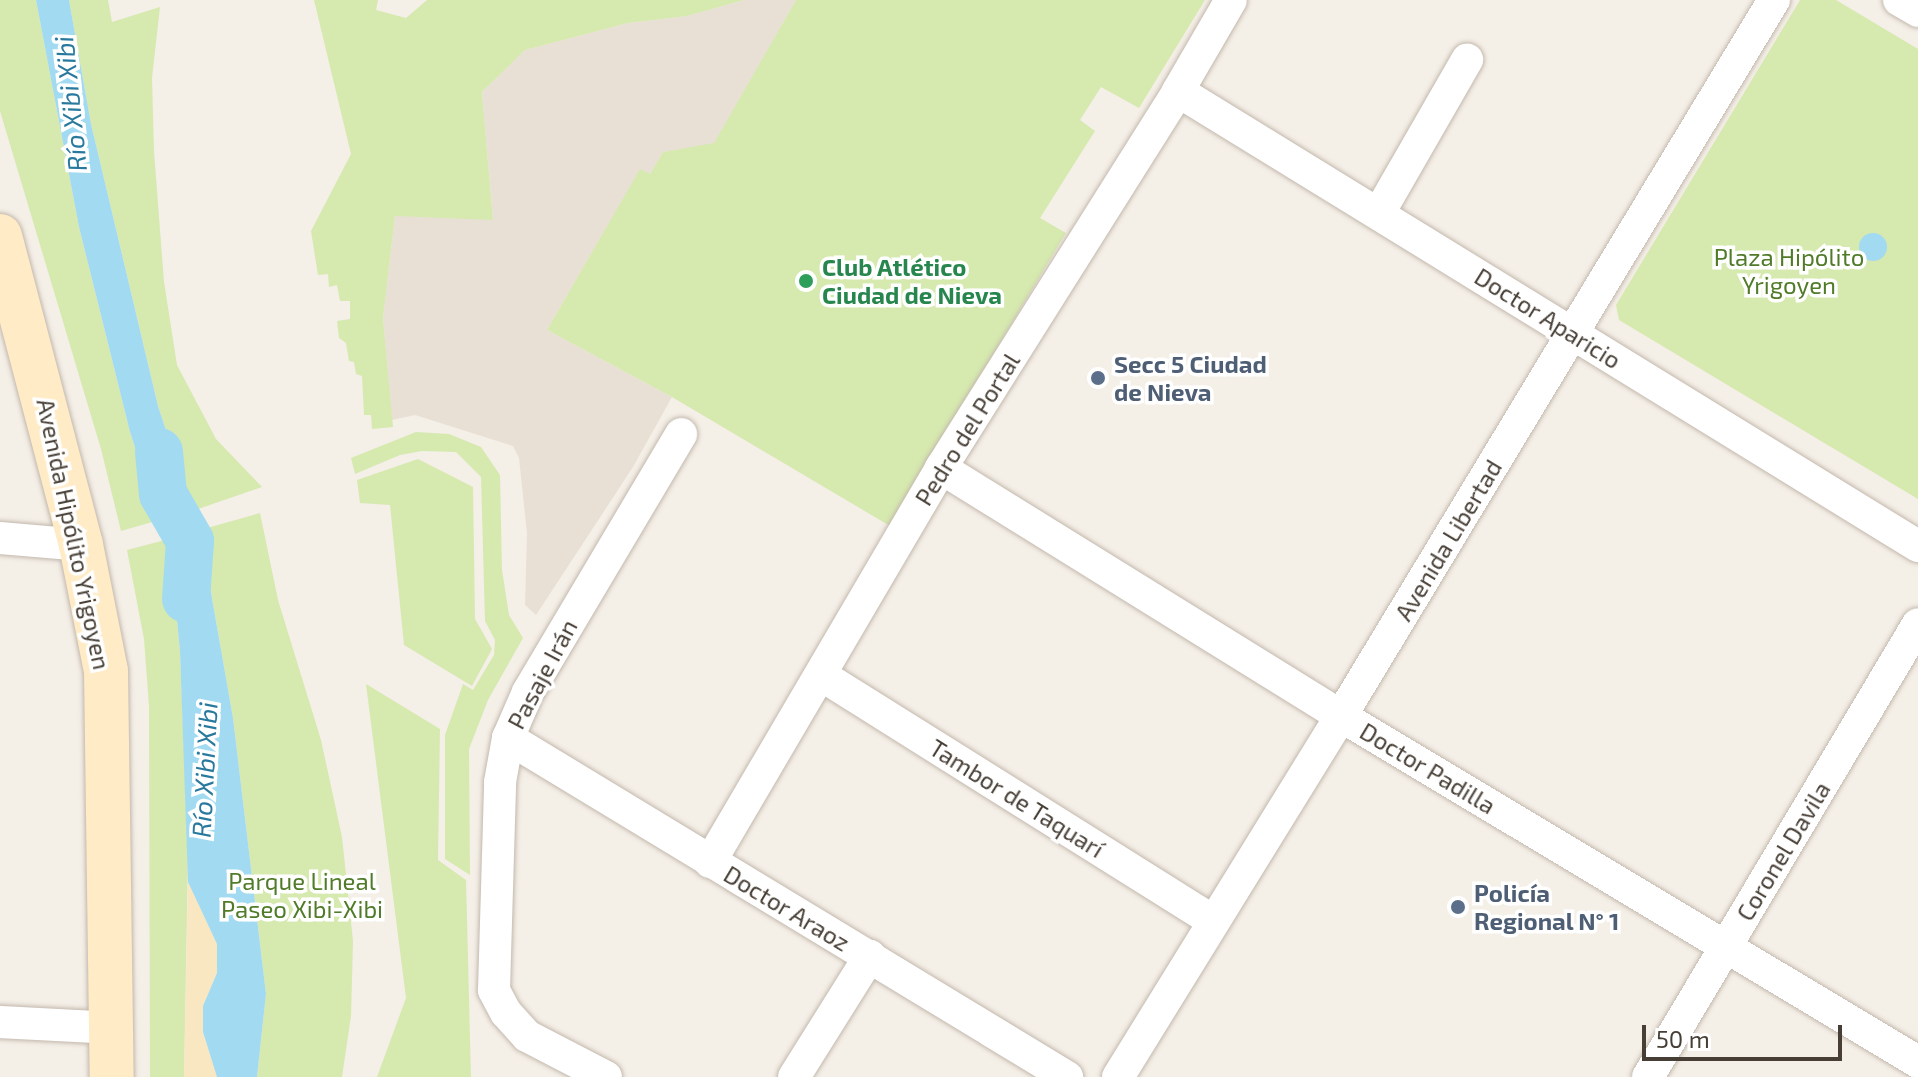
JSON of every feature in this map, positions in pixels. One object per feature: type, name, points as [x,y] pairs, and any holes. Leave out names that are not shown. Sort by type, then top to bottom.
[{"type":"main road","name":"Avenida Hipólito Yrigoyen","points":[[4,252],[39,375],[81,545],[106,671],[112,1077]]},
{"type":"main road","points":[[0,350],[39,375]]},
{"type":"street","name":"Pedro del Portal","points":[[710,862],[941,468],[1178,91],[1231,0]]},
{"type":"street","name":"Avenida Libertad","points":[[1118,1077],[1212,920],[1341,716],[1774,0]]},
{"type":"street","points":[[1899,0],[1918,11]]},
{"type":"street","points":[[1379,213],[1467,60]]},
{"type":"street","name":"Doctor Aparicio","points":[[1178,91],[1918,546]]},
{"type":"street","name":"Pasaje Irán","points":[[606,1077],[527,1036],[506,1013],[494,990],[500,782],[508,738],[528,692],[681,434]]},
{"type":"street","name":"Doctor Padilla","points":[[941,468],[1341,716],[1918,1062]]},
{"type":"street","points":[[0,538],[81,545]]},
{"type":"street","name":"Coronel Davila","points":[[1648,1077],[1918,624]]},
{"type":"street","name":"Tambor de Taquarí","points":[[821,675],[1212,920]]},
{"type":"street","name":"Doctor Araoz","points":[[508,738],[1067,1077]]},
{"type":"street","points":[[794,1077],[870,956]]},
{"type":"street","points":[[0,1022],[113,1028]]},
{"type":"shaded area","points":[[744,0],[796,0],[714,144],[663,152],[650,174],[640,170],[547,330],[672,397],[633,467],[536,615],[525,605],[527,533],[519,458],[513,446],[415,415],[392,420],[383,318],[395,215],[493,219],[482,92],[525,50],[628,23],[687,16]]},
{"type":"green space","points":[[0,0],[36,0],[79,227],[130,432],[159,520],[121,531],[101,449],[0,111]]},
{"type":"green space","points":[[69,0],[108,0],[112,22],[160,7],[152,78],[154,151],[164,282],[177,365],[216,439],[262,487],[198,509],[182,479],[158,406],[91,124]]},
{"type":"green space","points":[[314,0],[378,0],[376,10],[406,18],[427,0],[744,0],[687,16],[628,23],[525,50],[482,92],[493,220],[395,216],[383,318],[393,427],[372,429],[371,415],[364,415],[362,376],[356,374],[354,362],[349,361],[346,343],[339,338],[337,321],[350,319],[350,301],[340,301],[337,285],[329,287],[328,274],[318,275],[311,231],[351,154]]},
{"type":"green space","name":"Club Atlético Ciudad de Nieva","points":[[796,0],[1205,0],[1139,108],[1101,87],[1080,120],[1095,131],[1040,218],[1066,233],[890,526],[672,397],[547,330],[640,169],[650,174],[663,152],[714,143]]},
{"type":"green space","name":"Plaza Hipólito Yrigoyen","points":[[1800,0],[1836,0],[1918,49],[1918,499],[1619,320],[1616,305]]},
{"type":"green space","points":[[416,432],[449,434],[481,447],[500,475],[502,570],[509,615],[523,638],[488,700],[469,749],[470,875],[445,859],[445,735],[463,684],[473,690],[494,655],[495,640],[485,621],[481,477],[456,452],[422,451],[400,455],[355,474],[351,458]]},
{"type":"green space","points":[[418,459],[473,487],[475,619],[492,649],[472,686],[404,645],[390,505],[360,503],[357,480]]},
{"type":"green space","name":"Parque Lineal Paseo Xibi-Xibi","points":[[260,513],[278,600],[321,740],[342,837],[353,941],[351,1016],[342,1077],[257,1077],[266,994],[233,718],[200,530]]},
{"type":"green space","name":"Parque Lineal Paseo Xibi-Xibi","points":[[169,539],[180,651],[188,855],[184,1077],[150,1077],[149,706],[144,639],[127,550]]},
{"type":"green space","points":[[366,684],[440,729],[438,860],[466,880],[471,1077],[377,1077],[406,998]]},
{"type":"sand","points":[[188,882],[217,944],[217,973],[203,1006],[203,1032],[217,1077],[184,1077]]},
{"type":"water","points":[[36,0],[69,0],[91,124],[158,406],[182,479],[198,509],[159,520],[130,432],[79,227]]},
{"type":"water","points":[[1873,233],[1883,237],[1887,247],[1883,257],[1873,261],[1863,257],[1859,247],[1863,237]]},
{"type":"water","points":[[200,530],[233,718],[266,994],[257,1077],[217,1077],[203,1032],[203,1006],[217,973],[217,944],[188,882],[180,651],[169,539]]},
{"type":"waterway","name":"Río Xibi Xibi","points":[[159,452],[163,494],[190,541],[186,599]]},
{"type":"place","name":"Club Atlético Ciudad de Nieva","points":[[806,281]]},
{"type":"place","name":"Secc 5 Ciudad de Nieva","points":[[1098,378]]},
{"type":"place","name":"Policía Regional N° 1","points":[[1458,907]]}]
